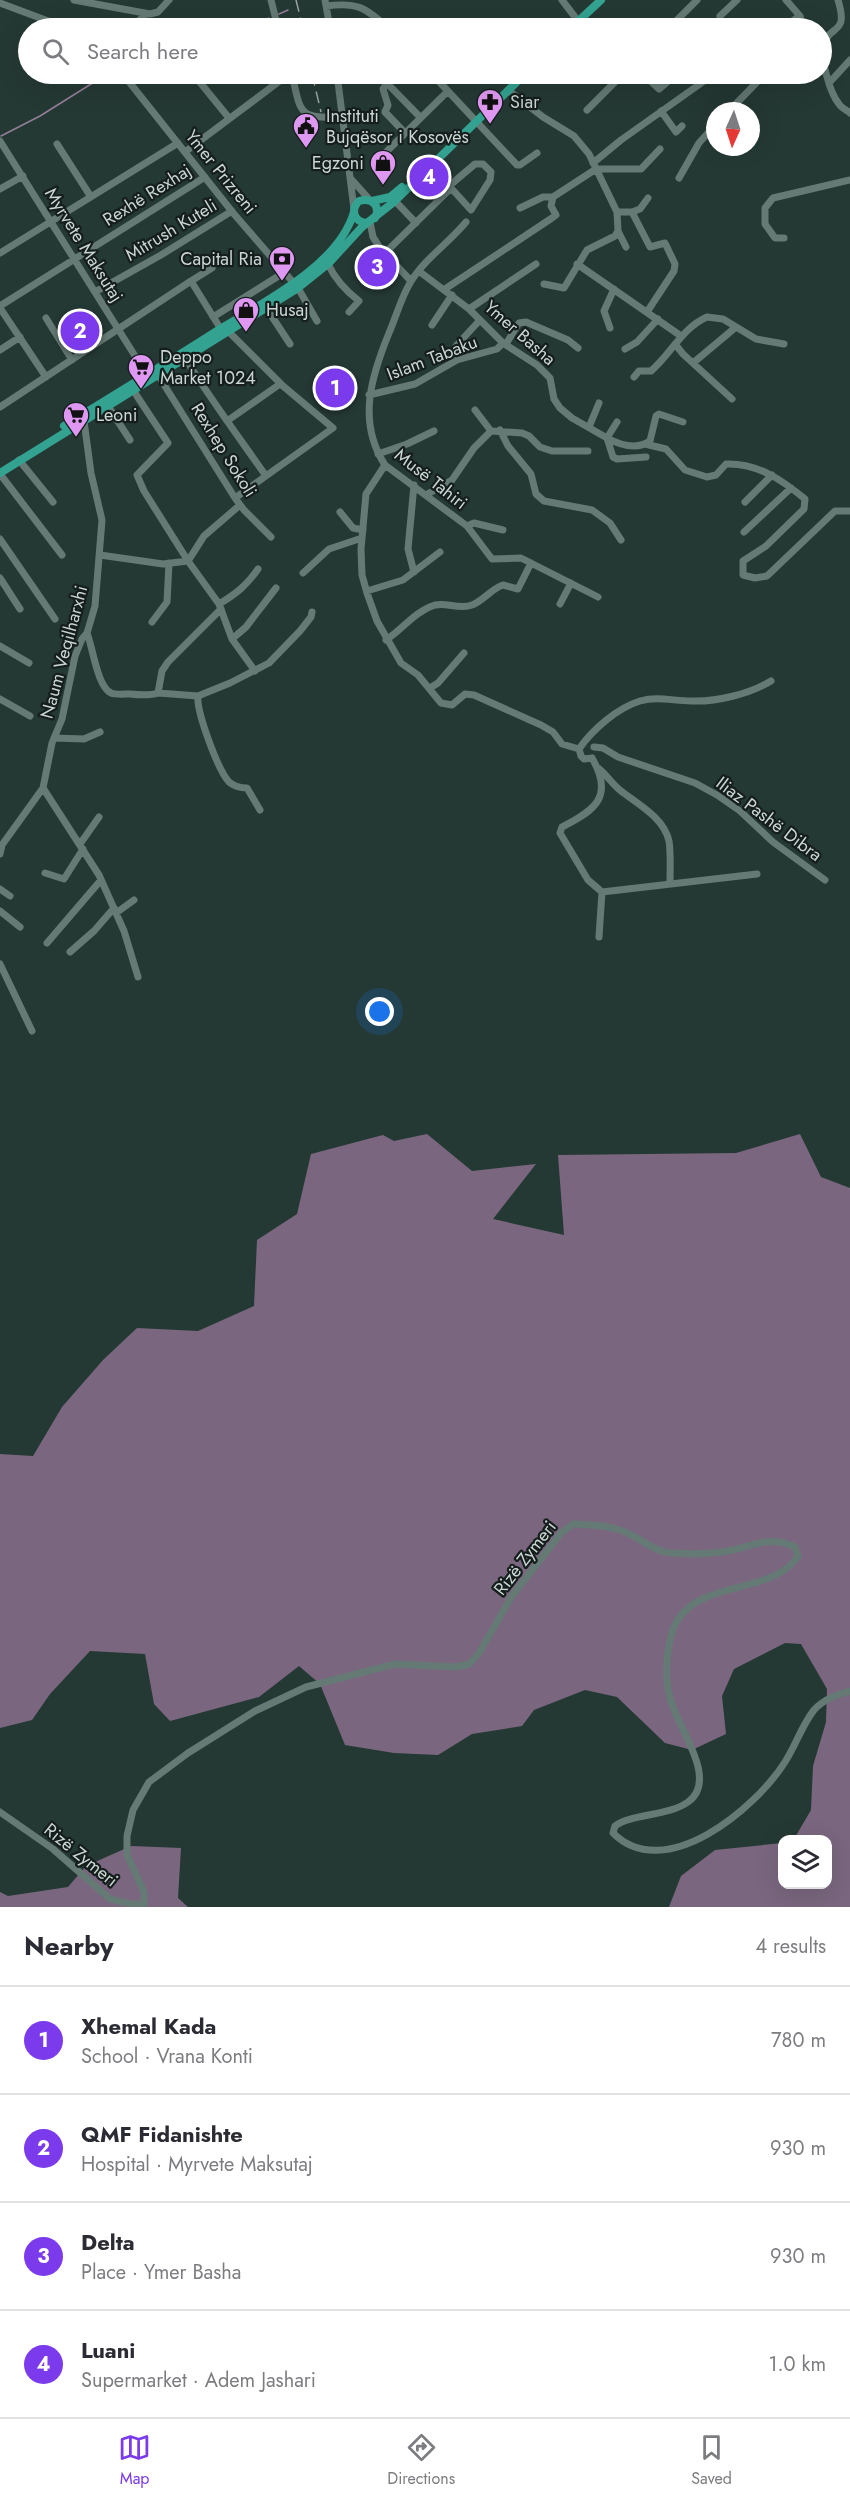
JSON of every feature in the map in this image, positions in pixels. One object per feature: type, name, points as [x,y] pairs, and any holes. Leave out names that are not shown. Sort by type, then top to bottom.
[{"type":"main road","points":[[582,18],[593,0]]},
{"type":"main road","points":[[584,18],[601,0]]},
{"type":"main road","points":[[0,467],[108,406],[328,264],[350,238],[395,201],[431,166],[508,84]]},
{"type":"main road","points":[[223,330],[267,309],[296,286],[346,230],[359,201],[386,199],[394,194],[514,84]]},
{"type":"main road","points":[[370,200],[377,209],[371,221]]},
{"type":"main road","points":[[354,210],[358,220],[371,221]]},
{"type":"main road","points":[[0,473],[147,375],[183,356]]},
{"type":"street","points":[[74,0],[146,14],[158,12],[169,0]]},
{"type":"street","points":[[271,0],[276,18]]},
{"type":"street","points":[[562,0],[577,18]]},
{"type":"street","points":[[679,18],[697,0]]},
{"type":"street","points":[[720,16],[737,0]]},
{"type":"street","points":[[786,0],[800,16],[797,18]]},
{"type":"street","points":[[832,34],[842,20],[843,13],[838,0]]},
{"type":"street","points":[[328,18],[325,3],[348,2],[375,18]]},
{"type":"street","points":[[0,3],[40,18]]},
{"type":"street","points":[[142,18],[146,14]]},
{"type":"street","points":[[832,80],[850,60]]},
{"type":"street","name":"Ymer Prizreni","points":[[131,84],[232,211],[296,286],[316,321]]},
{"type":"street","points":[[201,84],[229,118]]},
{"type":"street","points":[[185,152],[276,84]]},
{"type":"street","points":[[293,84],[299,105],[306,115],[343,117]]},
{"type":"street","points":[[338,84],[354,210]]},
{"type":"street","points":[[405,133],[385,112],[388,105],[383,89],[387,84],[420,117]]},
{"type":"street","points":[[441,84],[517,165],[537,153]]},
{"type":"street","points":[[587,110],[613,84]]},
{"type":"street","points":[[654,84],[659,89],[665,84]]},
{"type":"street","points":[[520,208],[543,197],[553,197],[595,166],[621,140],[700,84]]},
{"type":"street","points":[[738,102],[755,84]]},
{"type":"street","points":[[829,84],[839,105],[850,113]]},
{"type":"street","points":[[508,90],[543,117],[574,136],[589,154],[617,213],[618,231],[626,247]]},
{"type":"street","points":[[377,161],[448,91]]},
{"type":"street","points":[[661,111],[676,132],[682,126]]},
{"type":"street","points":[[679,178],[699,143],[706,136]]},
{"type":"street","name":"Myrvete Maksutaj","points":[[0,141],[147,375]]},
{"type":"street","points":[[0,253],[178,143]]},
{"type":"street","points":[[57,144],[91,197]]},
{"type":"street","points":[[595,166],[641,169],[660,149]]},
{"type":"street","points":[[385,253],[450,187],[475,164],[483,164],[491,172],[490,180],[471,210],[450,187],[431,166]]},
{"type":"street","points":[[0,189],[23,176]]},
{"type":"street","name":"Rexhë Rexhaj","points":[[0,307],[205,177]]},
{"type":"street","points":[[351,178],[370,200]]},
{"type":"street","points":[[784,238],[775,238],[765,224],[765,208],[773,198],[850,180]]},
{"type":"street","points":[[445,289],[556,215],[551,206],[553,197]]},
{"type":"street","points":[[617,213],[640,209],[648,198]]},
{"type":"street","points":[[395,201],[416,223]]},
{"type":"street","name":"Mitrush Kuteli","points":[[95,292],[232,211]]},
{"type":"street","points":[[632,212],[650,247],[665,243],[675,264],[675,268],[647,312]]},
{"type":"street","points":[[371,221],[373,237],[411,281],[466,222]]},
{"type":"street","points":[[544,284],[564,288],[587,250],[615,236],[618,231]]},
{"type":"street","points":[[328,264],[332,273],[348,293],[359,301],[349,312]]},
{"type":"street","name":"Ymer Basha","points":[[469,309],[536,264]]},
{"type":"street","points":[[577,264],[681,336]]},
{"type":"street","name":"Myrvete Maksutaj","points":[[0,406],[212,268]]},
{"type":"street","points":[[213,317],[285,272]]},
{"type":"street","name":"Ymer Basha","points":[[420,272],[469,309],[505,344],[537,365],[550,378],[554,399],[560,408],[572,418],[607,438]]},
{"type":"street","points":[[191,280],[223,330],[280,384],[333,428],[235,498]]},
{"type":"street","name":"Musë Tahiri","points":[[411,281],[374,372],[369,395],[367,411],[369,426],[378,454],[385,465],[467,526],[492,559],[521,558],[598,597]]},
{"type":"street","points":[[610,327],[604,311],[614,289]]},
{"type":"street","points":[[432,326],[452,295]]},
{"type":"street","points":[[0,307],[46,377]]},
{"type":"street","points":[[267,309],[290,344]]},
{"type":"street","points":[[634,377],[639,371],[651,371],[681,336],[707,317],[719,317],[756,339],[784,344]]},
{"type":"street","points":[[46,318],[72,360]]},
{"type":"street","points":[[625,349],[637,342],[658,319]]},
{"type":"street","points":[[456,346],[480,320]]},
{"type":"street","points":[[505,344],[519,322],[526,322],[561,337],[578,348]]},
{"type":"street","points":[[693,363],[736,327]]},
{"type":"street","points":[[0,350],[20,337]]},
{"type":"street","name":"Islam Tabaku","points":[[369,395],[415,384],[457,360],[497,349],[505,344]]},
{"type":"street","points":[[675,344],[732,399]]},
{"type":"street","points":[[183,356],[215,407],[228,421],[266,476]]},
{"type":"street","name":"Rexhep Sokoli","points":[[158,375],[235,498],[271,537]]},
{"type":"street","points":[[228,421],[280,384]]},
{"type":"street","points":[[133,390],[168,443],[137,475],[144,491],[188,561],[220,606],[232,639],[255,671]]},
{"type":"street","points":[[590,427],[599,404]]},
{"type":"street","points":[[108,406],[130,440]]},
{"type":"street","points":[[476,410],[491,431]]},
{"type":"street","points":[[645,444],[650,441],[656,416],[659,414],[683,422]]},
{"type":"street","name":"Naum Veqilharxhi","points":[[43,788],[54,738],[62,719],[75,656],[87,633],[95,606],[102,519],[82,419]]},
{"type":"street","points":[[607,438],[617,422]]},
{"type":"street","points":[[500,430],[508,447],[531,474],[536,494],[544,501],[592,510],[610,523],[621,540]]},
{"type":"street","name":"Musë Tahiri","points":[[378,454],[434,431]]},
{"type":"street","points":[[426,495],[452,480],[474,448],[491,431],[526,434],[540,447],[552,451],[588,451]]},
{"type":"street","points":[[607,438],[620,445],[645,444],[666,449],[685,470],[707,477],[716,475],[726,464],[743,464],[772,476],[805,500],[804,509],[766,546],[743,561],[743,575],[755,578],[767,576],[835,511],[850,511]]},
{"type":"street","points":[[607,438],[615,458],[646,457]]},
{"type":"street","points":[[19,460],[53,502]]},
{"type":"street","points":[[385,465],[366,494],[362,534],[362,575],[371,609],[386,640],[401,663],[418,675],[435,697],[447,705],[452,705],[465,694],[474,695],[541,725],[553,732],[562,744],[579,749]]},
{"type":"street","points":[[0,473],[62,555]]},
{"type":"street","points":[[745,502],[772,476]]},
{"type":"street","points":[[414,485],[408,549],[414,573]]},
{"type":"street","points":[[744,532],[791,488]]},
{"type":"street","points":[[188,561],[204,536],[240,505]]},
{"type":"street","points":[[340,512],[353,528],[362,534]]},
{"type":"street","name":"Musë Tahiri","points":[[467,526],[474,523],[503,530]]},
{"type":"street","points":[[303,573],[329,549],[362,534]]},
{"type":"street","points":[[0,539],[55,619]]},
{"type":"street","points":[[367,591],[394,584],[414,573],[440,552]]},
{"type":"street","points":[[100,555],[169,563],[188,561]]},
{"type":"street","points":[[152,621],[167,602],[169,563]]},
{"type":"street","points":[[386,640],[397,633],[415,615],[430,607],[438,604],[451,607],[470,606],[503,585],[518,590],[531,563]]},
{"type":"street","points":[[158,693],[162,670],[168,662],[220,606],[248,583],[258,569]]},
{"type":"street","points":[[0,578],[20,609]]},
{"type":"street","points":[[560,604],[571,583]]},
{"type":"street","points":[[232,639],[246,627],[276,588]]},
{"type":"street","points":[[87,633],[95,654],[98,676],[112,694],[152,695],[158,693],[198,696],[269,663],[306,624],[312,612]]},
{"type":"street","points":[[0,646],[29,663]]},
{"type":"street","points":[[430,688],[438,683],[464,653]]},
{"type":"street","points":[[579,749],[603,723],[640,701],[653,699],[692,702],[745,693],[771,681]]},
{"type":"street","points":[[198,696],[197,708],[214,754],[226,778],[232,784],[247,788],[260,810]]},
{"type":"street","points":[[0,699],[30,716]]},
{"type":"street","points":[[54,738],[84,739],[100,732]]},
{"type":"street","name":"Iliaz Pashë Dibra","points":[[585,743],[594,747],[603,747],[618,757],[695,783],[717,795],[740,811],[773,842],[825,880]]},
{"type":"street","points":[[592,758],[595,753],[594,747]]},
{"type":"street","points":[[579,749],[584,759],[592,758]]},
{"type":"street","points":[[592,758],[603,782],[601,797],[596,807],[562,827],[560,833],[588,880],[602,892],[757,874]]},
{"type":"street","points":[[598,768],[607,775],[612,784],[644,808],[663,827],[669,840],[670,883]]},
{"type":"street","points":[[0,854],[3,845],[43,788],[101,880],[115,910],[138,977]]},
{"type":"street","points":[[45,873],[64,879],[99,818]]},
{"type":"street","points":[[47,943],[101,880]]},
{"type":"street","points":[[0,889],[10,896]]},
{"type":"street","points":[[599,937],[602,892]]},
{"type":"street","points":[[70,952],[115,910],[134,900]]},
{"type":"street","points":[[0,911],[20,927]]},
{"type":"street","points":[[0,964],[32,1031]]},
{"type":"street","name":"Rizë Zymeri","points":[[0,1812],[53,1849],[110,1899],[131,1904],[144,1904],[144,1892],[127,1855],[127,1836],[133,1810],[149,1782],[255,1711],[306,1687],[395,1664],[456,1667],[469,1664],[479,1653],[512,1596],[561,1533],[573,1524],[601,1526],[626,1532],[652,1548],[670,1554],[727,1551],[757,1543],[781,1541],[795,1547],[798,1556],[791,1567],[779,1574],[711,1596],[688,1608],[678,1618],[669,1645],[666,1674],[670,1698],[678,1722],[693,1750],[700,1772],[699,1786],[688,1802],[667,1811],[621,1821],[615,1826],[614,1833],[621,1840],[647,1852],[674,1850],[741,1812],[766,1787],[785,1763],[814,1711],[835,1695],[850,1692]]},
{"type":"shaded area","points":[[427,1134],[472,1171],[536,1164],[493,1219],[564,1235],[558,1155],[736,1153],[800,1134],[821,1177],[850,1188],[850,1907],[669,1907],[681,1876],[715,1850],[778,1843],[778,1889],[832,1889],[832,1835],[796,1835],[811,1810],[813,1766],[826,1722],[827,1689],[801,1644],[785,1643],[734,1669],[722,1696],[726,1734],[692,1750],[665,1743],[617,1697],[585,1690],[534,1710],[522,1726],[472,1734],[438,1755],[394,1753],[345,1745],[320,1684],[299,1666],[259,1697],[170,1721],[154,1704],[145,1654],[90,1651],[50,1694],[32,1720],[0,1728],[0,1454],[33,1456],[62,1407],[103,1360],[137,1328],[198,1331],[254,1306],[257,1240],[297,1214],[311,1154],[383,1135],[394,1141]]},
{"type":"shaded area","points":[[131,1846],[181,1848],[178,1898],[188,1907],[0,1907],[0,1892],[8,1896],[68,1887],[86,1866]]},
{"type":"waterway","points":[[279,14],[288,10]]},
{"type":"waterway","points":[[1,136],[40,116],[91,84]]},
{"type":"railway","points":[[296,0],[300,18]]},
{"type":"railway","points":[[314,84],[321,112]]},
{"type":"place","name":"Siar","points":[[490,125]]},
{"type":"place","name":"Instituti Bujqësor i Kosovës","points":[[306,149]]},
{"type":"place","name":"Luani","points":[[429,177]]},
{"type":"place","name":"Egzoni","points":[[383,186]]},
{"type":"place","name":"Delta","points":[[377,267]]},
{"type":"place","name":"Capital Ria","points":[[282,282]]},
{"type":"place","name":"QMF Fidanishte","points":[[80,331]]},
{"type":"place","name":"Husaj","points":[[246,333]]},
{"type":"place","name":"Xhemal Kada","points":[[335,388]]},
{"type":"place","name":"Deppo Market 1024","points":[[141,390]]},
{"type":"place","name":"Leoni","points":[[76,438]]}]
